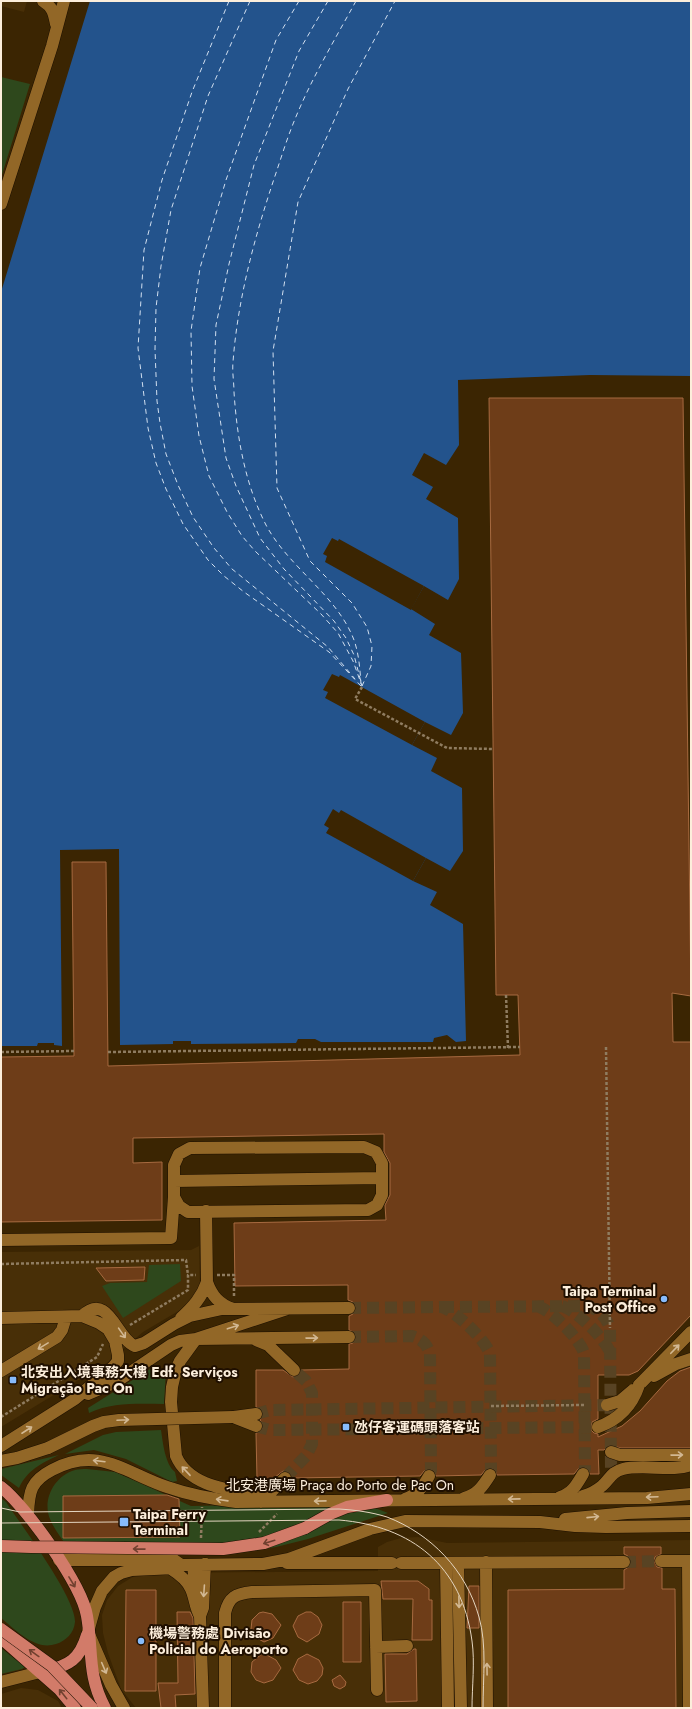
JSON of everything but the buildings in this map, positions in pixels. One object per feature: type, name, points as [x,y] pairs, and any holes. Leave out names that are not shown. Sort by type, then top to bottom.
[{"type":"main road","points":[[1,1487],[10,1494],[28,1514],[60,1560],[78,1592],[86,1609],[93,1678],[98,1696],[105,1708]]},
{"type":"main road","points":[[1,1546],[223,1549],[264,1543],[305,1528],[330,1514],[347,1507],[387,1500]]},
{"type":"main road","points":[[1,1629],[52,1666],[92,1708]]},
{"type":"main road","points":[[40,1672],[66,1665],[74,1660],[80,1653],[88,1632]]},
{"type":"main road","points":[[1,1638],[59,1689],[75,1708]]},
{"type":"street","points":[[43,1],[50,6],[54,12],[57,28]]},
{"type":"street","points":[[1,204],[57,28],[64,1]]},
{"type":"street","points":[[1,1240],[171,1238],[175,1159],[179,1154],[190,1148],[364,1148],[370,1149],[380,1157],[382,1163],[382,1195],[380,1201],[368,1210],[188,1212],[183,1210],[176,1202],[174,1197]]},
{"type":"street","points":[[174,1181],[382,1178]]},
{"type":"street","points":[[206,1212],[207,1282],[210,1292],[216,1300],[224,1306],[234,1309]]},
{"type":"street","points":[[82,1316],[89,1310],[99,1310],[111,1318],[129,1344],[139,1346],[174,1324],[198,1300],[204,1292],[207,1282]]},
{"type":"street","points":[[174,1324],[202,1313],[222,1309],[348,1308]]},
{"type":"street","points":[[285,1478],[263,1499],[203,1483],[189,1475],[176,1456],[171,1402],[172,1387],[176,1370],[180,1361],[196,1339],[287,1309]]},
{"type":"street","points":[[1,1318],[82,1316],[99,1323],[108,1329],[115,1341],[118,1355],[118,1361],[113,1367],[75,1399],[1,1446]]},
{"type":"street","points":[[1,1371],[57,1337],[62,1330],[66,1317]]},
{"type":"street","points":[[607,1405],[620,1402],[640,1384],[691,1332]]},
{"type":"street","points":[[75,1399],[116,1382],[171,1345],[180,1341],[196,1339],[349,1337]]},
{"type":"street","points":[[245,1338],[257,1340],[268,1345],[294,1370]]},
{"type":"street","points":[[150,1340],[171,1345]]},
{"type":"street","points":[[598,1426],[609,1423],[625,1409],[634,1398],[640,1384],[676,1364],[691,1359]]},
{"type":"street","points":[[1,1461],[17,1458],[48,1448],[104,1422],[118,1420],[233,1417],[256,1414]]},
{"type":"street","points":[[233,1417],[256,1426]]},
{"type":"street","points":[[611,1452],[620,1455],[691,1455]]},
{"type":"street","name":"北安港廣場 Praça do Porto de Pac On","points":[[28,1514],[28,1497],[33,1484],[43,1474],[54,1468],[70,1462],[81,1460],[119,1465],[165,1487],[202,1497],[236,1502],[263,1499],[289,1502],[553,1499],[664,1497],[691,1494]]},
{"type":"street","points":[[578,1498],[593,1492],[603,1485],[611,1474],[621,1470],[632,1468],[682,1467],[691,1465]]},
{"type":"street","points":[[553,1499],[565,1496],[575,1488],[583,1474]]},
{"type":"street","points":[[459,1500],[472,1496],[482,1488],[490,1475]]},
{"type":"street","points":[[400,1500],[412,1497],[422,1488],[429,1476]]},
{"type":"street","points":[[540,1522],[628,1513],[691,1511]]},
{"type":"street","points":[[263,1564],[289,1559],[370,1529],[405,1521],[540,1522],[575,1526],[606,1527],[691,1526]]},
{"type":"street","points":[[60,1560],[174,1560],[188,1566],[195,1583],[191,1588]]},
{"type":"street","points":[[662,1561],[689,1561],[689,1708]]},
{"type":"street","points":[[486,1562],[487,1708]]},
{"type":"street","points":[[124,1708],[111,1684],[88,1632],[95,1607],[102,1591],[114,1577],[121,1573],[132,1570],[188,1566],[263,1564],[624,1562]]},
{"type":"street","points":[[446,1563],[448,1708]]},
{"type":"street","points":[[458,1563],[461,1708]]},
{"type":"street","points":[[188,1566],[184,1579],[191,1588],[195,1608],[200,1616]]},
{"type":"street","points":[[188,1566],[203,1608],[200,1616],[203,1708]]},
{"type":"street","points":[[225,1708],[225,1613],[228,1602],[235,1596],[242,1593],[375,1590],[377,1690]]},
{"type":"street","points":[[376,1647],[407,1646]]},
{"type":"street","points":[[1,1682],[40,1672]]},
{"type":"path","points":[[362,687],[355,699],[447,748],[493,749]]},
{"type":"path","points":[[506,995],[508,1048]]},
{"type":"path","points":[[108,1052],[520,1047]]},
{"type":"path","points":[[606,1047],[610,1328]]},
{"type":"path","points":[[1,1052],[74,1051]]},
{"type":"path","points":[[1,1264],[186,1260],[188,1276]]},
{"type":"path","points":[[491,1406],[584,1405]]},
{"type":"path","points":[[200,1542],[202,1497]]},
{"type":"shaded area","points":[[1,1],[27,1],[24,12],[1,6]]},
{"type":"shaded area","points":[[199,1246],[200,1288],[192,1303],[143,1332],[108,1362],[1,1427],[1,1252],[191,1250]]},
{"type":"shaded area","points":[[418,1537],[447,1543],[691,1540],[691,1708],[136,1708],[121,1689],[108,1653],[103,1633],[102,1615],[107,1600],[118,1586],[136,1575],[158,1573],[378,1571],[378,1547],[387,1542],[401,1538]]},
{"type":"shaded area","points":[[21,1688],[38,1690],[58,1701],[62,1708],[1,1708],[1,1694]]},
{"type":"green space","points":[[1,77],[30,84],[1,178]]},
{"type":"green space","points":[[180,1264],[181,1281],[123,1318],[102,1286],[110,1283],[147,1282],[149,1265]]},
{"type":"green space","points":[[155,1366],[166,1371],[164,1404],[116,1405],[98,1409],[89,1413],[88,1408]]},
{"type":"green space","points":[[161,1430],[167,1459],[175,1472],[177,1481],[172,1482],[126,1459],[94,1450],[65,1454],[103,1435],[116,1432]]},
{"type":"green space","points":[[59,1455],[41,1464],[26,1476],[19,1488],[1,1475],[1,1469]]},
{"type":"green space","points":[[87,1469],[115,1472],[191,1506],[354,1503],[388,1513],[308,1539],[276,1547],[246,1552],[216,1555],[68,1548],[50,1519],[48,1512],[49,1497],[56,1483],[61,1478],[75,1470]]},
{"type":"green space","points":[[1,1498],[6,1502],[67,1596],[73,1611],[75,1622],[73,1630],[69,1636],[60,1643],[41,1645],[33,1642],[1,1618]]},
{"type":"green space","points":[[1,1648],[25,1667],[1,1674]]},
{"type":"water","points":[[90,1],[691,1],[691,376],[590,375],[458,380],[459,445],[446,465],[424,453],[412,475],[433,487],[426,499],[458,518],[459,579],[448,600],[424,586],[411,609],[435,624],[429,635],[461,653],[463,713],[451,735],[425,722],[412,745],[437,758],[431,771],[462,788],[463,851],[450,871],[426,858],[413,881],[437,892],[430,905],[463,924],[466,1041],[456,1042],[447,1035],[434,1038],[433,1042],[321,1042],[315,1039],[298,1039],[296,1043],[191,1044],[191,1041],[173,1041],[173,1044],[120,1045],[119,849],[60,850],[62,1046],[54,1045],[54,1043],[38,1043],[37,1046],[1,1046],[1,292]]},
{"type":"pier","points":[[332,538],[338,541],[339,539],[424,586],[411,610],[325,562],[327,556],[323,554]]},
{"type":"pier","points":[[332,674],[339,677],[340,675],[425,722],[412,745],[325,698],[328,692],[323,690]]},
{"type":"pier","points":[[333,809],[339,813],[341,810],[426,858],[413,881],[326,833],[329,828],[324,825]]},
{"type":"ferry route","points":[[229,1],[192,92],[162,180],[144,250],[138,348],[148,428],[156,463],[166,489],[183,524],[208,560],[224,576],[244,592],[329,652],[362,687]]},
{"type":"ferry route","points":[[250,1],[208,96],[171,210],[161,266],[156,308],[155,349],[157,401],[160,423],[166,454],[178,485],[193,517],[214,548],[232,569],[328,647],[355,679]]},
{"type":"ferry route","points":[[299,1],[276,40],[226,180],[200,268],[191,331],[192,386],[199,436],[209,476],[227,512],[242,536],[255,551],[321,614],[338,633],[353,661],[362,686]]},
{"type":"ferry route","points":[[328,1],[299,51],[254,165],[229,264],[216,325],[214,379],[226,458],[236,486],[260,538],[284,569],[334,621],[346,638],[354,655],[361,682]]},
{"type":"ferry route","points":[[356,1],[307,92],[293,124],[283,153],[262,217],[249,264],[235,337],[233,370],[235,409],[243,460],[247,477],[259,509],[266,525],[287,555],[325,595],[346,624],[354,640],[357,651],[361,684]]},
{"type":"ferry route","points":[[362,686],[371,666],[372,646],[367,627],[352,603],[310,561],[277,488],[273,351],[298,202],[348,89],[395,1]]},
{"type":"tunnel","points":[[537,1306],[550,1313],[557,1319],[577,1340],[584,1353],[585,1468],[583,1474]]},
{"type":"tunnel","points":[[562,1306],[575,1313],[582,1319],[602,1340],[610,1352]]},
{"type":"tunnel","points":[[442,1307],[587,1306],[595,1309],[601,1314],[610,1328],[611,1474]]},
{"type":"tunnel","points":[[349,1308],[442,1307],[455,1314],[482,1341],[490,1354],[490,1475]]},
{"type":"tunnel","points":[[349,1337],[412,1336],[424,1342],[427,1347],[430,1354],[431,1470],[429,1476]]},
{"type":"tunnel","points":[[285,1478],[306,1456],[312,1444],[312,1393],[306,1381],[294,1370]]},
{"type":"tunnel","points":[[256,1414],[270,1410],[607,1405]]},
{"type":"tunnel","points":[[256,1426],[270,1430],[598,1427]]},
{"type":"tunnel","points":[[624,1562],[661,1561]]},
{"type":"tram line","points":[[1,1508],[20,1512],[339,1509],[387,1517],[403,1524],[432,1544],[456,1569],[465,1584],[479,1617],[483,1639],[483,1708]]},
{"type":"tram line","points":[[1,1523],[339,1520],[365,1524],[389,1531],[411,1541],[429,1555],[445,1571],[457,1591],[466,1615],[472,1641],[472,1708]]},
{"type":"place","name":"Taipa Terminal Post Office","points":[[664,1299]]},
{"type":"place","name":"北安出入境事務大樓 Edf. Serviços Migração Pac On","points":[[13,1380]]},
{"type":"place","name":"氹仔客運碼頭落客站","points":[[346,1427]]},
{"type":"place","name":"Taipa Ferry Terminal","points":[[124,1522]]},
{"type":"place","name":"機場警務處 Divisão Policial do Aeroporto","points":[[141,1641]]}]
